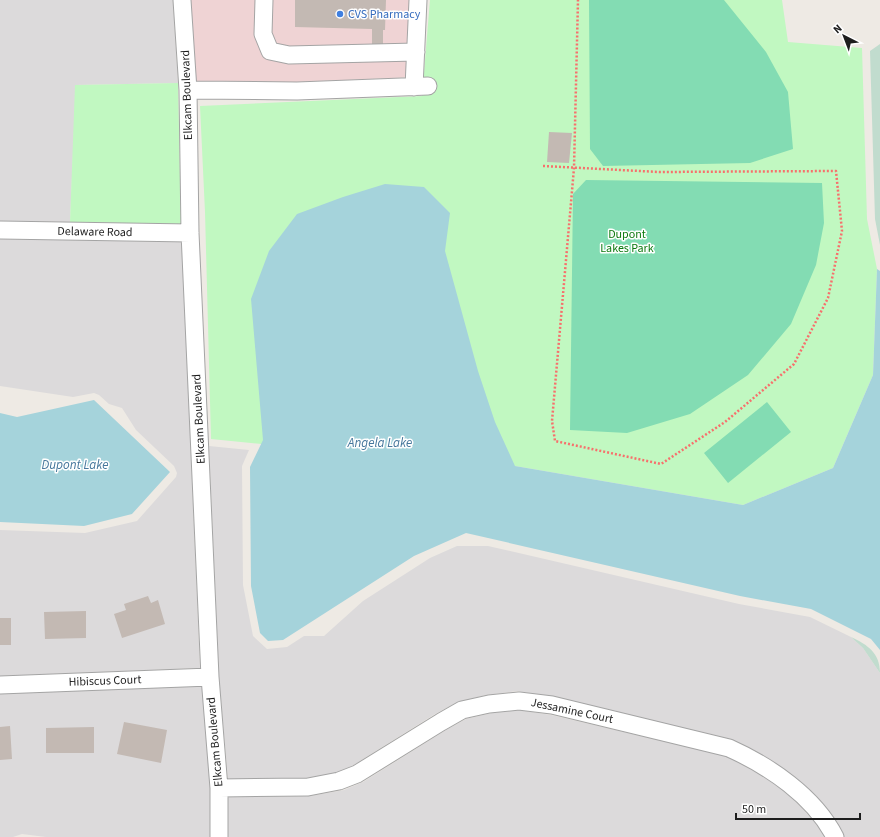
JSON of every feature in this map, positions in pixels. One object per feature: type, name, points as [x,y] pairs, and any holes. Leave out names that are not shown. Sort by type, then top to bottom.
[{"type":"street","name":"Elkcam Boulevard","points":[[182,0],[188,90],[190,233],[210,676],[219,788],[219,837]]},
{"type":"street","points":[[264,0],[263,34],[270,51],[289,55],[416,52]]},
{"type":"street","points":[[188,90],[297,91],[421,86],[416,52],[418,0]]},
{"type":"street","name":"Delaware Road","points":[[0,230],[190,233]]},
{"type":"street","name":"Hibiscus Court","points":[[0,685],[210,676]]},
{"type":"street","name":"Jessamine Court","points":[[219,788],[308,787],[339,781],[357,774],[462,710],[489,704],[519,701],[552,706],[729,748],[750,757],[794,786],[829,825],[835,837]]},
{"type":"path","points":[[543,166],[574,168],[659,172],[836,171],[842,231],[828,298],[794,364],[725,422],[660,464],[555,441],[552,421],[574,168],[578,0]]},
{"type":"shaded area","points":[[0,0],[173,0],[178,83],[76,85],[70,222],[0,221]]},
{"type":"shaded area","points":[[191,0],[422,0],[416,77],[296,82],[196,81]]},
{"type":"shaded area","points":[[0,239],[182,242],[200,668],[0,676],[0,530],[85,533],[137,521],[176,477],[177,473],[174,466],[136,430],[122,408],[109,404],[99,395],[94,393],[73,397],[0,386]]},
{"type":"shaded area","points":[[209,446],[249,450],[242,466],[243,585],[253,636],[267,649],[287,647],[304,636],[324,636],[363,601],[430,558],[457,546],[488,546],[739,604],[810,617],[851,637],[863,648],[880,673],[880,837],[844,837],[837,822],[800,781],[754,750],[730,739],[553,697],[517,691],[486,695],[458,702],[435,714],[352,766],[336,773],[306,778],[228,779],[219,677]]},
{"type":"shaded area","points":[[202,686],[210,788],[210,837],[46,837],[22,834],[13,837],[0,837],[0,694]]},
{"type":"shaded area","points":[[520,710],[551,715],[727,756],[746,765],[788,793],[822,830],[825,837],[228,837],[228,797],[310,796],[344,790],[363,782],[466,719],[492,713]]},
{"type":"green space","name":"Dupont Lakes Park","points":[[430,0],[782,0],[788,42],[862,48],[867,219],[877,269],[873,375],[833,468],[743,505],[515,466],[405,458],[211,439],[205,212],[200,106],[422,96]]},
{"type":"green space","points":[[589,0],[724,0],[766,52],[788,92],[793,149],[750,163],[603,166],[590,149]]},
{"type":"green space","points":[[880,44],[880,245],[875,219],[870,51]]},
{"type":"green space","points":[[178,83],[181,224],[70,222],[75,85]]},
{"type":"green space","points":[[586,180],[822,183],[824,223],[816,265],[791,324],[748,375],[690,414],[627,433],[570,430],[573,194]]},
{"type":"green space","points":[[767,402],[791,432],[728,483],[704,453]]},
{"type":"green space","points":[[851,637],[863,643],[872,650],[878,660],[880,673],[863,648]]},
{"type":"water","name":"Angela Lake","points":[[385,184],[424,187],[450,213],[445,251],[478,371],[495,422],[515,466],[743,505],[833,468],[873,375],[877,269],[880,271],[880,650],[871,639],[811,609],[740,596],[466,533],[414,556],[283,640],[268,641],[260,633],[251,586],[250,467],[263,440],[251,299],[269,251],[297,214],[343,197]]},
{"type":"water","name":"Dupont Lake","points":[[94,400],[170,472],[132,514],[84,526],[0,522],[0,413],[17,417]]},
{"type":"building","name":"CVS Pharmacy","points":[[295,0],[386,0],[383,45],[372,45],[372,29],[295,27]]},
{"type":"building","points":[[549,132],[572,133],[569,163],[547,162]]},
{"type":"building","points":[[148,596],[151,603],[158,600],[165,624],[122,638],[114,614],[126,610],[124,604]]},
{"type":"building","points":[[86,611],[86,638],[45,639],[44,612]]},
{"type":"building","points":[[0,618],[11,618],[11,645],[0,645]]},
{"type":"building","points":[[124,722],[167,730],[161,763],[117,754]]},
{"type":"building","points":[[10,726],[12,759],[0,760],[0,727]]},
{"type":"building","points":[[94,727],[94,753],[46,753],[46,728]]},
{"type":"place","name":"CVS Pharmacy","points":[[340,14]]}]
